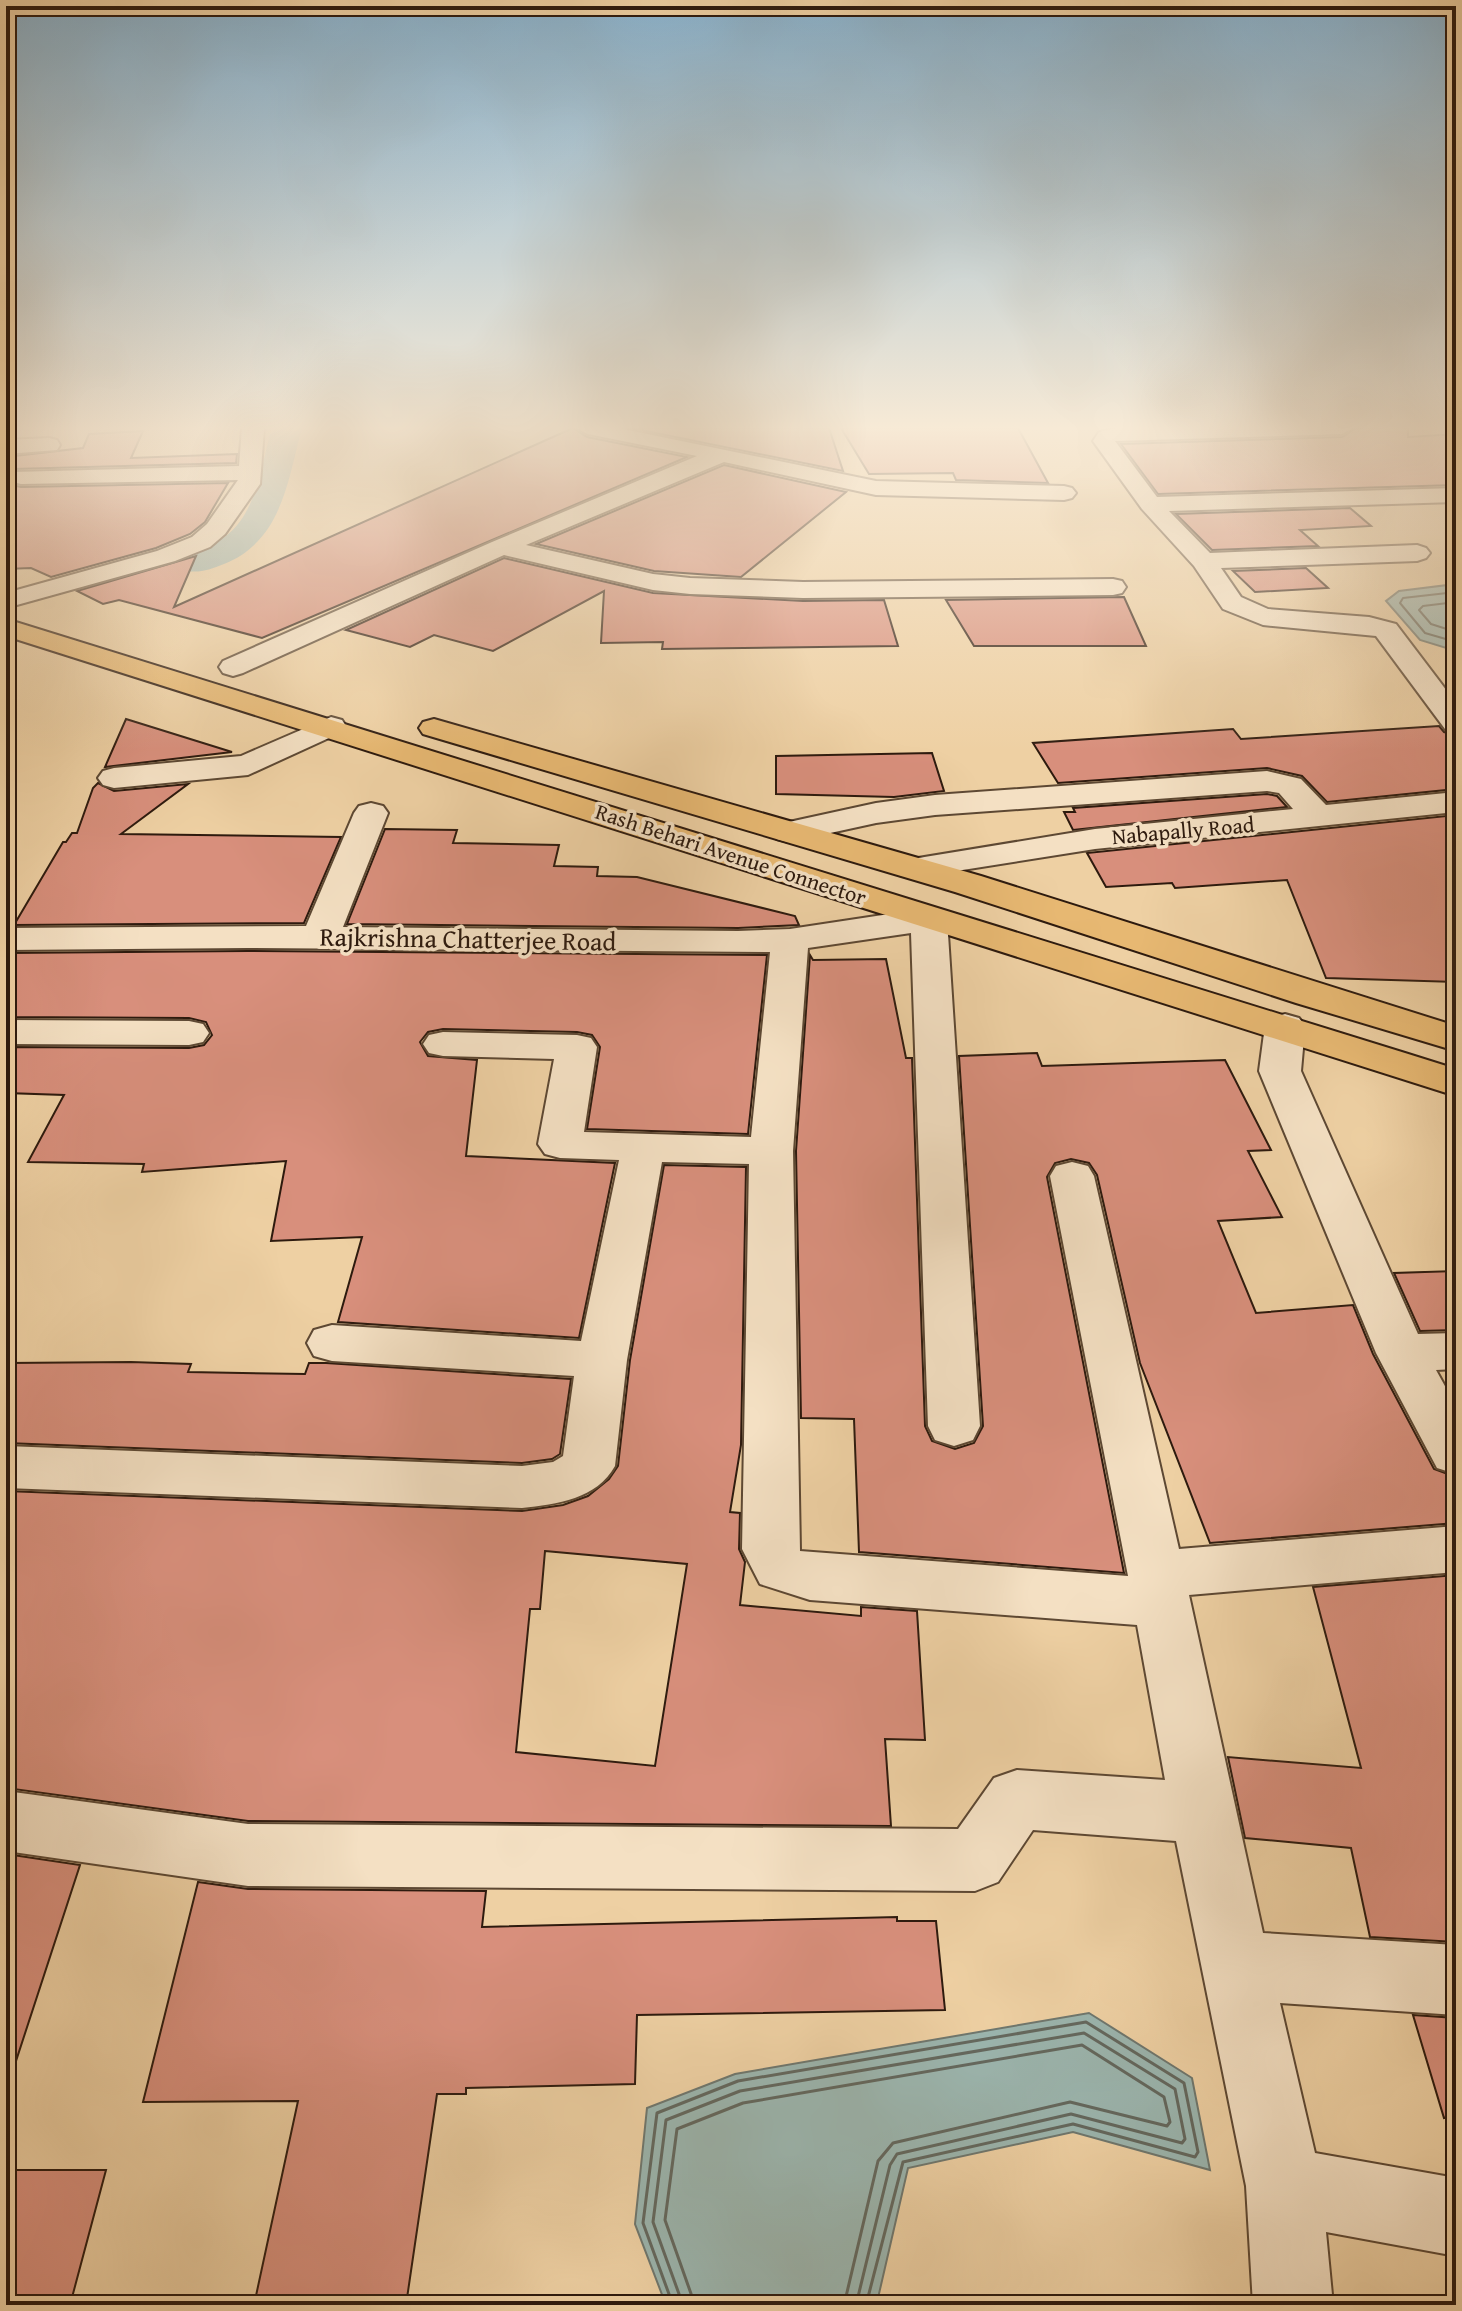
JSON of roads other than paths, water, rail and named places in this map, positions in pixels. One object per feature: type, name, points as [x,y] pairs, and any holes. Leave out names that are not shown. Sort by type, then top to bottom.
[{"type":"main road","name":"Rash Behari Avenue Connector","points":[[7,609],[233,667],[968,884],[1456,1039]]},
{"type":"main road","name":"Rash Behari Avenue Connector","points":[[7,609],[331,726],[929,919],[1285,1026],[1456,1083]]},
{"type":"street","points":[[7,609],[166,556],[201,542],[208,536]]},
{"type":"street","points":[[233,667],[527,536]]},
{"type":"street","points":[[1180,536],[1203,561],[1232,603],[1245,611],[1263,617],[1369,625],[1386,630],[1456,723]]},
{"type":"street","points":[[501,547],[653,582],[690,586],[788,590],[1113,587]]},
{"type":"street","points":[[1203,561],[1417,553]]},
{"type":"street","points":[[114,778],[248,765],[331,726]]},
{"type":"street","points":[[789,832],[876,813],[935,805],[1267,781],[1290,786],[1319,817]]},
{"type":"street","name":"Nabapally Road","points":[[912,868],[1095,839],[1456,802]]},
{"type":"street","points":[[320,938],[371,813]]},
{"type":"street","points":[[954,1426],[929,919],[968,884]]},
{"type":"street","name":"Rajkrishna Chatterjee Road","points":[[6,939],[790,940],[929,919]]},
{"type":"street","points":[[790,940],[771,1151],[770,1549],[780,1568],[810,1577],[1159,1588],[1456,1549]]},
{"type":"street","points":[[1285,1026],[1280,1071],[1401,1353],[1456,1454]]},
{"type":"street","points":[[6,1032],[189,1033]]},
{"type":"street","points":[[443,1044],[577,1047],[560,1144],[771,1151]]},
{"type":"street","points":[[6,1467],[522,1487],[559,1483],[577,1476],[588,1466],[602,1360],[643,1148]]},
{"type":"street","points":[[1072,1176],[1203,1813],[1284,2186],[1293,2305]]},
{"type":"street","points":[[332,1343],[602,1360]]},
{"type":"street","points":[[1401,1353],[1456,1351]]},
{"type":"street","points":[[6,1821],[248,1855],[975,1860],[1017,1799],[1203,1813]]},
{"type":"street","points":[[1237,1966],[1456,1980]]},
{"type":"street","points":[[1284,2186],[1456,2217]]},
{"type":"water","points":[[1456,584],[1456,651],[1420,640],[1386,601],[1399,591]]},
{"type":"water","points":[[1089,2013],[1192,2078],[1210,2170],[1073,2132],[908,2168],[878,2298],[871,2305],[666,2305],[635,2224],[647,2108],[735,2074]]},
{"type":"waterway","points":[[194,563],[234,546],[246,536]]}]
